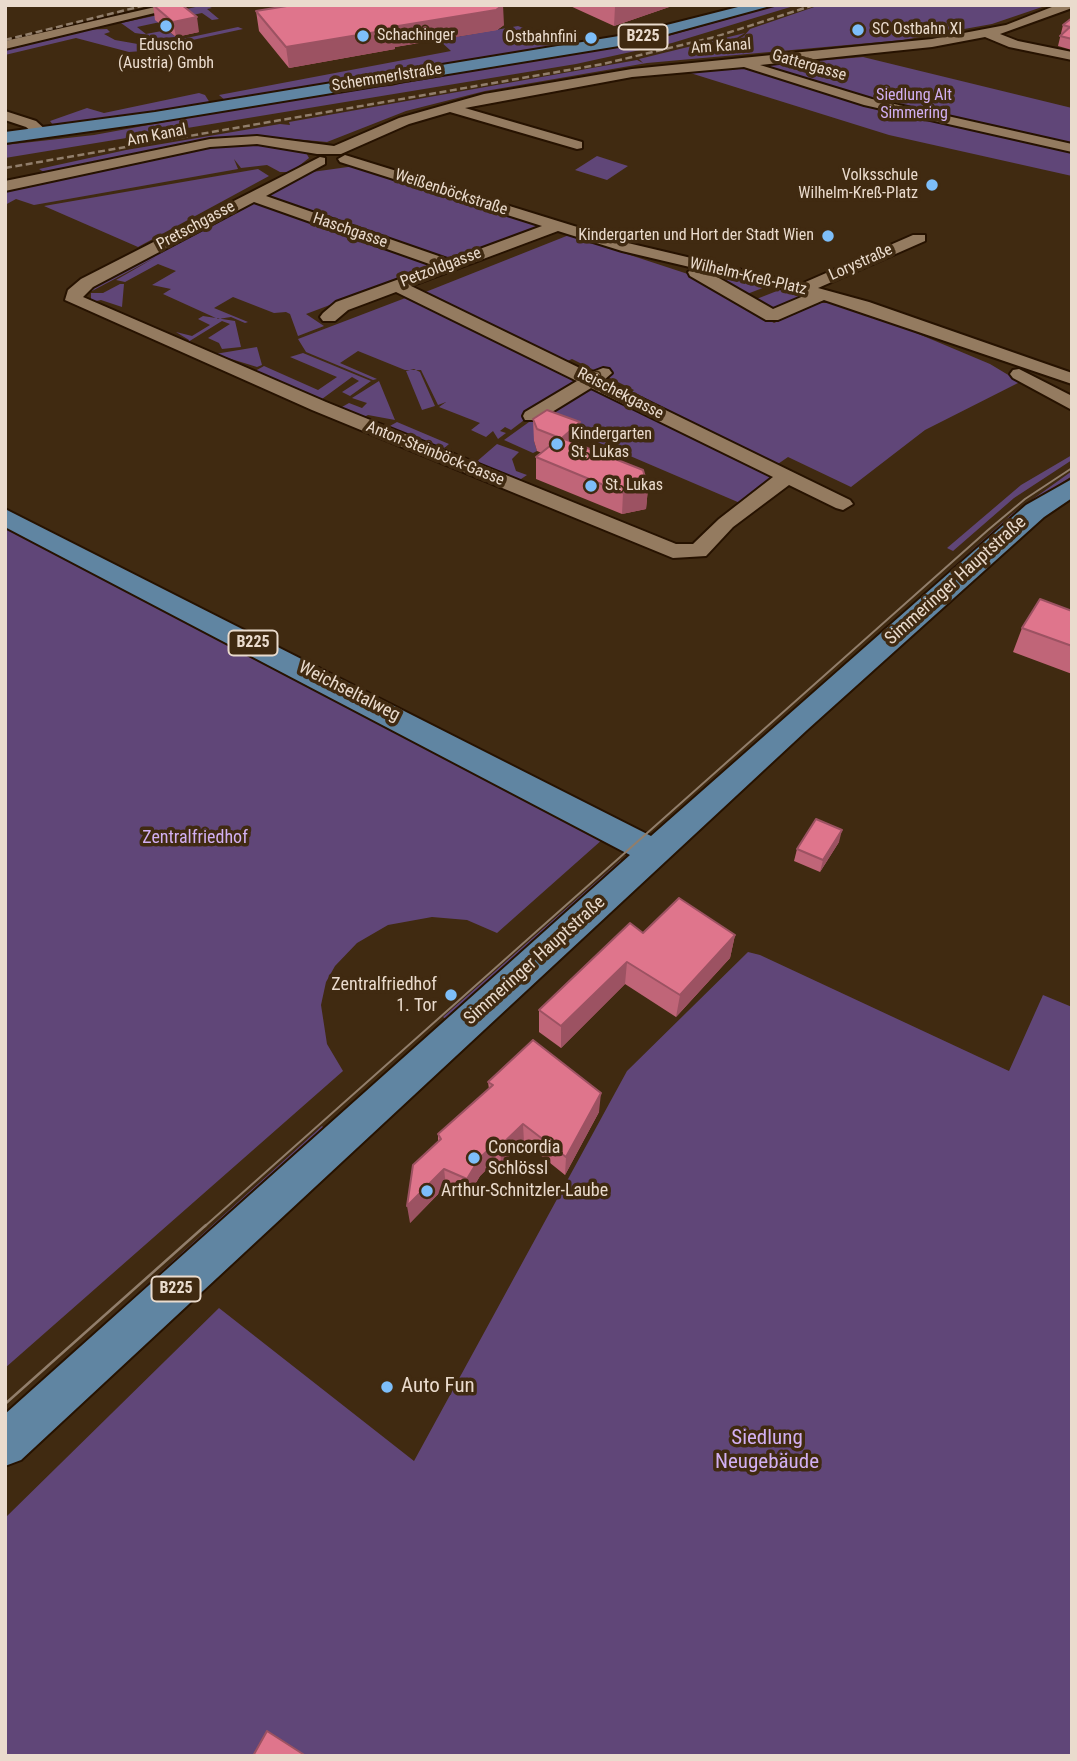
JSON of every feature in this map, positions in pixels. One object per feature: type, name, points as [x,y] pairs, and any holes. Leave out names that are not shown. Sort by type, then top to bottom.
[{"type":"main road","name":"Schemmerlstraße","points":[[5,138],[163,116],[631,39],[766,5]]},
{"type":"main road","name":"Simmeringer Hauptstraße","points":[[5,1444],[653,853],[1025,520],[1072,486]]},
{"type":"main road","name":"Weichseltalweg","points":[[5,517],[402,720],[653,853]]},
{"type":"street","points":[[5,45],[182,5]]},
{"type":"street","name":"Am Kanal","points":[[5,186],[210,143],[257,140],[319,155],[342,154],[384,128],[471,101],[616,75],[859,52],[987,33],[1042,17],[1069,5]]},
{"type":"street","points":[[987,33],[1014,44],[1072,56]]},
{"type":"street","name":"Gattergasse","points":[[741,63],[869,102],[1072,148]]},
{"type":"street","points":[[471,101],[480,115]]},
{"type":"street","points":[[448,107],[577,145]]},
{"type":"street","points":[[5,115],[31,124],[41,132]]},
{"type":"street","name":"Weißenböckstraße","points":[[342,154],[557,226]]},
{"type":"street","name":"Pretschgasse","points":[[74,294],[87,283],[252,196],[319,155]]},
{"type":"street","name":"Haschgasse","points":[[252,196],[449,265]]},
{"type":"street","name":"Wilhelm-Kreß-Platz","points":[[557,226],[680,261],[822,295]]},
{"type":"street","name":"Petzoldgasse","points":[[329,317],[342,306],[557,226]]},
{"type":"street","name":"Lorystraße","points":[[803,289],[919,237]]},
{"type":"street","name":"Wilhelm-Kreß-Platz","points":[[680,261],[772,316],[822,295]]},
{"type":"street","name":"Reischekgasse","points":[[396,285],[599,376],[787,479],[843,504]]},
{"type":"street","name":"Anton-Steinböck-Gasse","points":[[74,294],[74,300],[85,307],[674,551],[699,551],[734,516],[775,483],[787,479]]},
{"type":"street","points":[[822,295],[1072,379]]},
{"type":"street","points":[[985,348],[989,356],[1072,404]]},
{"type":"street","points":[[1033,382],[1053,373]]},
{"type":"street","points":[[532,416],[599,376]]},
{"type":"green space","points":[[205,5],[212,8],[207,9],[219,19],[212,20],[202,13],[137,27],[146,34],[167,30],[176,37],[147,39],[149,35],[135,33],[121,23]]},
{"type":"green space","points":[[778,5],[797,5],[672,43],[576,64],[5,158],[5,145],[94,135],[345,89],[392,86],[425,77],[657,39]]},
{"type":"green space","points":[[820,5],[1048,5],[992,24],[903,40],[647,63],[485,91],[406,111],[327,142],[260,136],[223,138],[47,174],[39,169],[126,150],[280,124],[290,125],[289,122],[637,60],[643,63],[639,59],[745,33],[728,43],[735,41],[744,36],[750,29]]},
{"type":"green space","points":[[518,26],[547,37],[552,49],[226,101],[219,95],[451,51],[439,40]]},
{"type":"green space","points":[[238,27],[243,29],[142,51],[129,52],[76,38],[5,55],[5,48],[80,30],[107,29],[110,32],[104,34],[115,40],[149,46]]},
{"type":"green space","name":"Siedlung Alt Simmering","points":[[863,57],[1072,108],[1072,176],[889,135],[687,72]]},
{"type":"green space","points":[[199,93],[205,95],[210,103],[61,125],[53,125],[50,121],[87,108],[104,113]]},
{"type":"green space","points":[[250,142],[305,151],[309,158],[291,172],[280,172],[267,165],[241,168],[234,159],[238,169],[34,205],[16,199],[5,205],[7,189],[218,144]]},
{"type":"green space","points":[[597,156],[628,166],[607,180],[575,170]]},
{"type":"green space","points":[[355,166],[539,226],[306,314],[324,326],[298,336],[290,314],[286,312],[274,313],[233,297],[214,308],[248,322],[245,323],[231,317],[218,319],[163,294],[171,289],[152,285],[176,271],[158,264],[125,282],[116,280],[156,257],[92,291],[87,289],[312,172]]},
{"type":"green space","points":[[258,169],[269,176],[138,247],[44,206]]},
{"type":"green space","points":[[569,235],[694,276],[774,323],[820,303],[834,303],[890,322],[990,364],[1020,382],[925,430],[851,487],[788,457],[775,466],[630,394],[634,390],[572,359],[565,362],[423,293]]},
{"type":"green space","points":[[700,269],[766,285],[768,286],[747,294]]},
{"type":"green space","points":[[124,284],[122,307],[101,300],[91,302],[91,293],[103,293]]},
{"type":"green space","points":[[782,289],[809,296],[778,307],[776,311],[754,300]]},
{"type":"green space","points":[[408,297],[775,477],[740,503],[567,429],[534,441],[537,451],[533,453],[504,440],[536,417],[532,414],[511,430],[505,427],[500,431],[506,433],[498,439],[493,431],[486,437],[471,430],[480,423],[439,407],[446,402],[438,405],[421,370],[405,370],[358,351],[340,363],[377,379],[373,380],[306,352],[298,339]]},
{"type":"green space","points":[[203,316],[235,321],[241,347],[222,349],[219,343],[208,338],[230,324],[222,321],[188,342],[189,340],[176,332],[192,336],[210,325],[198,319]]},
{"type":"green space","points":[[257,347],[262,365],[257,367],[215,354]]},
{"type":"green space","points":[[303,353],[371,381],[350,396],[342,392],[359,381],[352,377],[322,399],[255,371],[264,366],[318,390],[337,377],[290,357]]},
{"type":"green space","points":[[414,369],[420,372],[435,406],[422,410],[406,371]]},
{"type":"green space","points":[[379,381],[395,420],[368,415],[364,417],[342,407],[349,403],[362,408],[367,403],[352,398]]},
{"type":"green space","points":[[397,422],[449,444],[442,450],[388,427]]},
{"type":"green space","points":[[497,444],[519,452],[512,459],[516,471],[527,475],[518,481],[475,463]]},
{"type":"green space","points":[[1072,455],[1072,460],[1014,498],[953,551],[947,548],[1021,485]]},
{"type":"green space","points":[[1072,471],[1072,476],[1028,505],[913,603],[1012,514]]},
{"type":"green space","name":"Zentralfriedhof","points":[[5,524],[603,839],[497,933],[467,920],[432,917],[388,925],[357,943],[335,966],[326,982],[321,1005],[327,1044],[343,1071],[5,1368]]},
{"type":"green space","points":[[621,860],[618,869],[448,1021],[443,1017]]},
{"type":"green space","name":"Siedlung Neugebäude","points":[[748,952],[760,955],[1009,1071],[1043,995],[1072,1007],[1072,1756],[5,1756],[5,1518],[219,1308],[414,1461],[627,1071]]},
{"type":"green space","points":[[322,1126],[327,1131],[5,1422],[5,1413]]},
{"type":"building","points":[[153,5],[182,5],[197,17],[173,22]]},
{"type":"building","points":[[293,5],[503,5],[496,10],[286,47],[256,11]]},
{"type":"building","points":[[1072,18],[1072,39],[1060,36],[1070,27],[1063,25]]},
{"type":"building","points":[[547,410],[580,422],[562,438],[643,470],[648,488],[623,493],[536,457],[560,438],[537,429],[533,419]]},
{"type":"building","points":[[1040,599],[1072,611],[1072,646],[1022,628]]},
{"type":"building","points":[[816,819],[842,830],[823,860],[797,849]]},
{"type":"building","points":[[679,898],[735,935],[680,995],[627,962],[561,1026],[539,1010],[630,923],[643,933]]},
{"type":"building","points":[[533,1040],[601,1093],[566,1157],[523,1124],[500,1146],[495,1143],[479,1159],[467,1179],[444,1169],[407,1206],[413,1165],[441,1139],[438,1134],[493,1085],[488,1082]]},
{"type":"building","points":[[267,1731],[306,1756],[253,1756]]},
{"type":"tram line","points":[[204,1227],[988,530],[1025,499],[1072,468]]},
{"type":"tram line","points":[[5,1404],[206,1225]]},
{"type":"railway","points":[[5,40],[146,5]]},
{"type":"railway","points":[[5,168],[603,64],[715,37],[814,5]]},
{"type":"place","name":"Eduscho (Austria) Gmbh","points":[[166,26]]},
{"type":"place","name":"SC Ostbahn XI","points":[[858,30]]},
{"type":"place","name":"Schachinger","points":[[363,36]]},
{"type":"place","name":"Ostbahnfini","points":[[591,38]]},
{"type":"place","name":"Volksschule Wilhelm-Kreß-Platz","points":[[932,185]]},
{"type":"place","name":"Kindergarten und Hort der Stadt Wien","points":[[828,236]]},
{"type":"place","name":"Kindergarten St. Lukas","points":[[557,444]]},
{"type":"place","name":"St. Lukas","points":[[591,486]]},
{"type":"place","name":"Zentralfriedhof 1. Tor","points":[[451,995]]},
{"type":"place","name":"Concordia Schlössl","points":[[474,1158]]},
{"type":"place","name":"Arthur-Schnitzler-Laube","points":[[427,1191]]},
{"type":"place","name":"Auto Fun","points":[[387,1387]]}]
